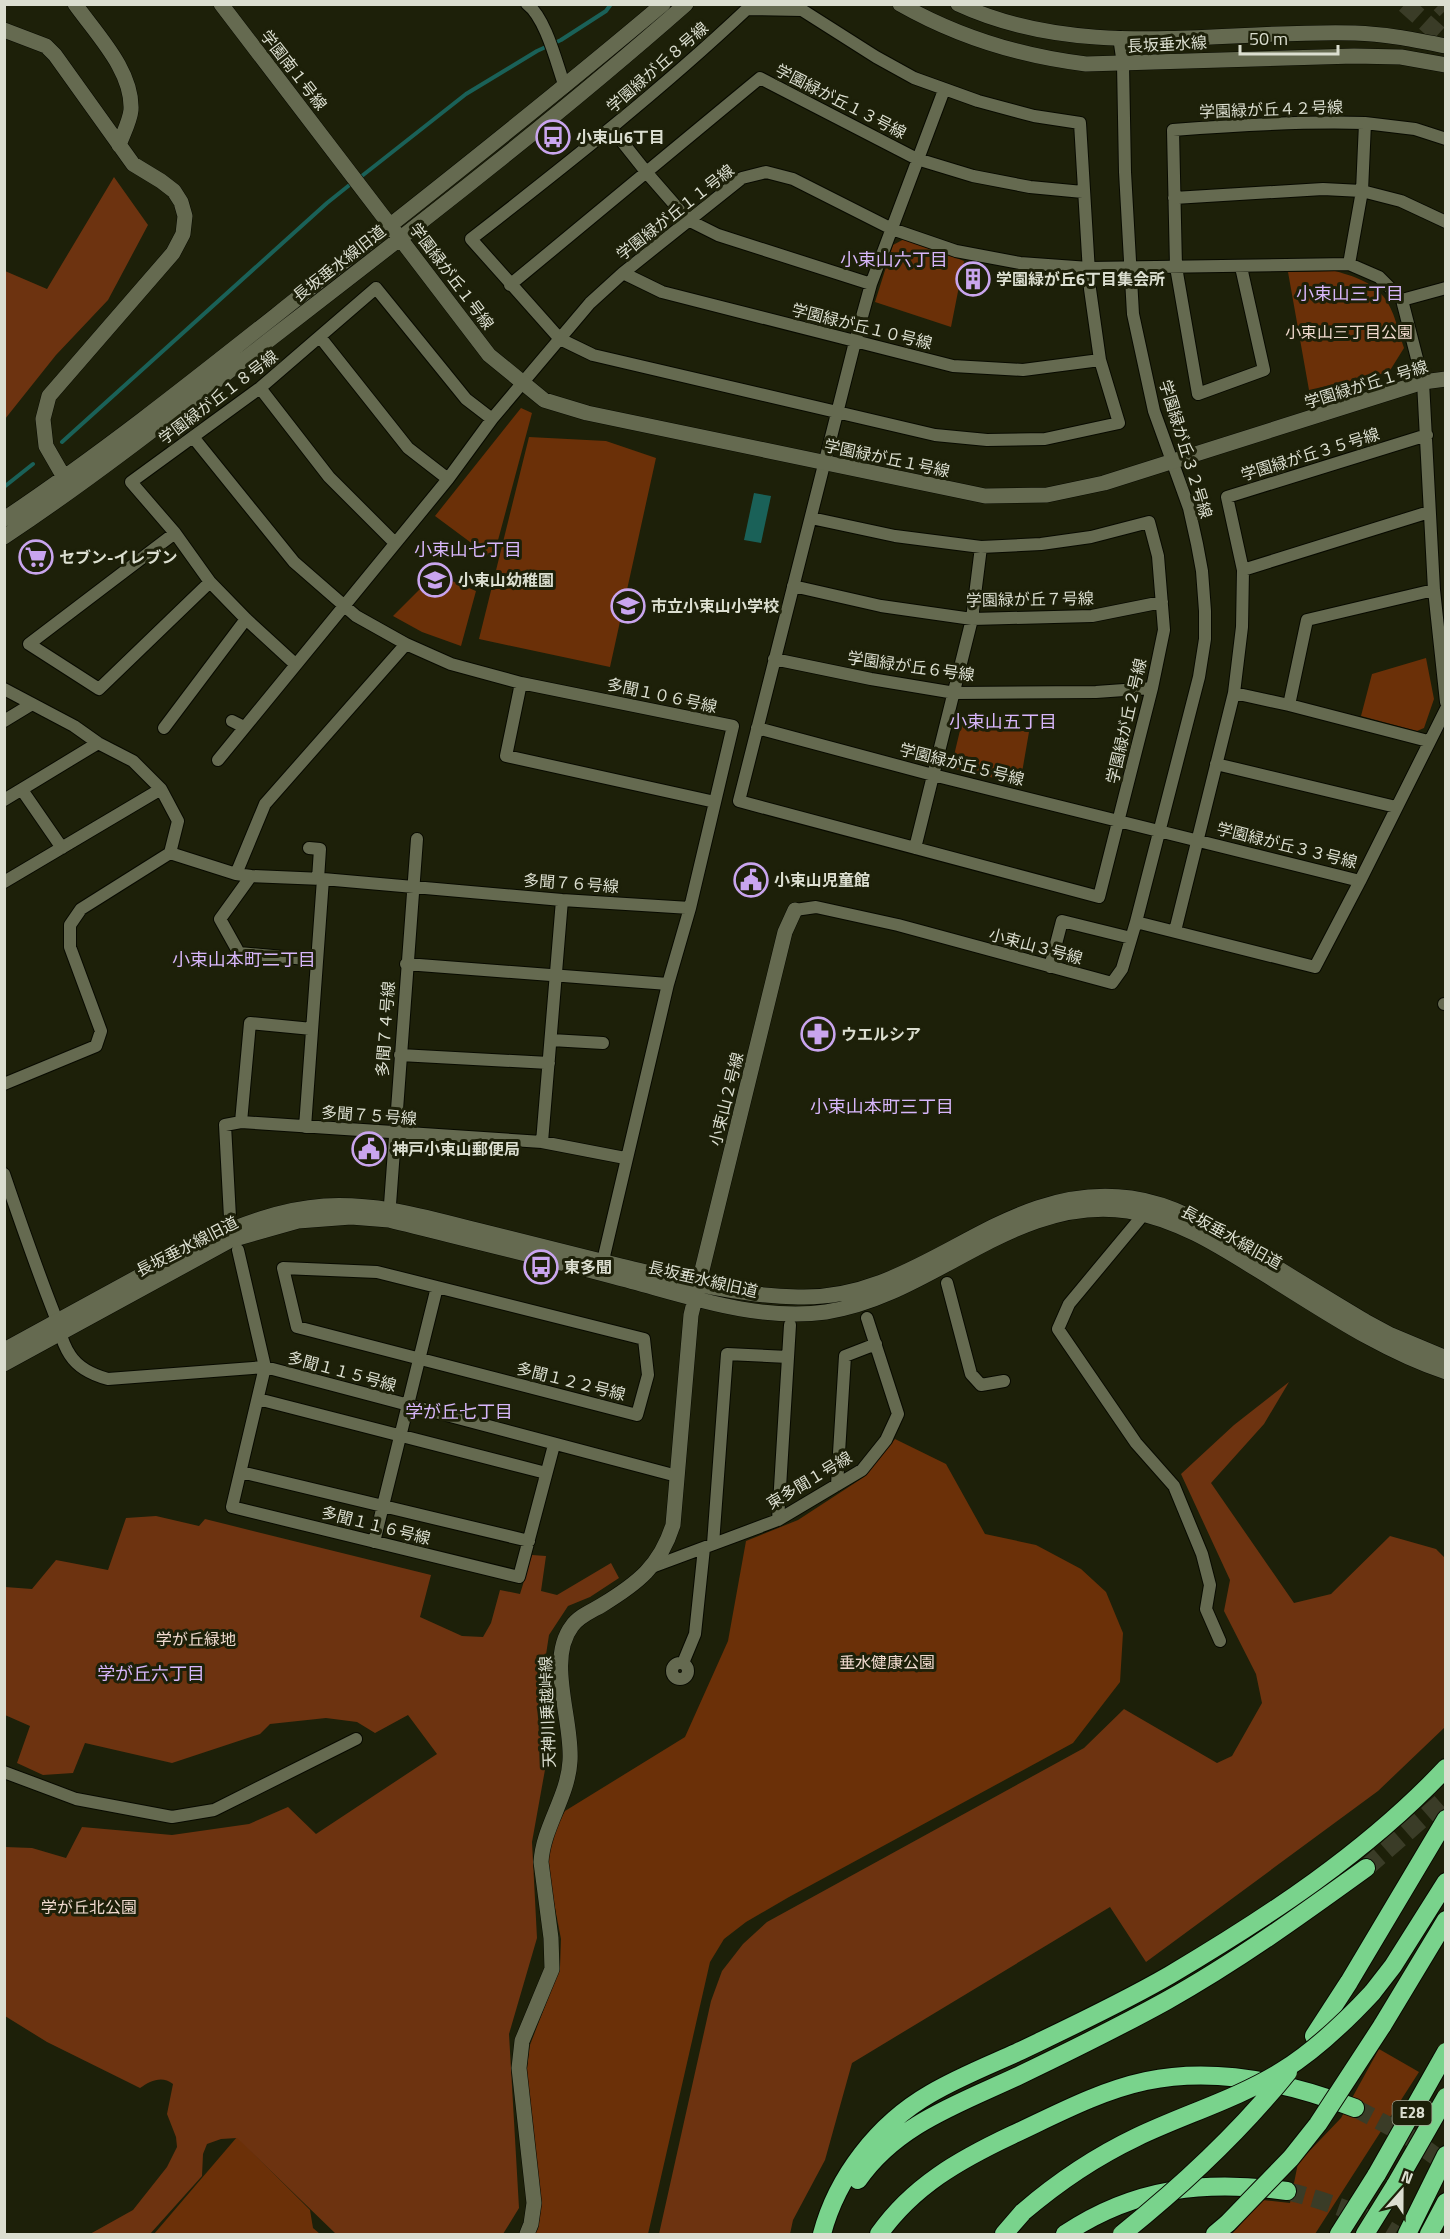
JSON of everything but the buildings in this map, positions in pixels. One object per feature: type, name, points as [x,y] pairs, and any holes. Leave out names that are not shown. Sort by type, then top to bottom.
[{"type":"highway","points":[[822,2235],[836,2197],[849,2174],[866,2150],[906,2110],[929,2094],[954,2081],[1095,2015],[1223,1943],[1290,1898],[1360,1845],[1401,1811],[1446,1768]]},
{"type":"highway","points":[[1122,2235],[1185,2182],[1243,2125],[1283,2078],[1349,1982],[1446,1819]]},
{"type":"highway","points":[[830,2235],[849,2193],[865,2170],[901,2134],[944,2110],[1168,2000],[1257,1946],[1366,1868]]},
{"type":"highway","points":[[1004,2235],[1023,2212],[1064,2179],[1139,2136],[1223,2101],[1282,2070],[1333,2032],[1372,1993],[1393,1966],[1446,1882]]},
{"type":"highway","points":[[1222,2229],[1290,2158],[1318,2124],[1359,2065],[1446,1920]]},
{"type":"highway","name":"E28","points":[[1338,2235],[1377,2174],[1446,2052]]},
{"type":"highway","points":[[879,2235],[890,2218],[917,2191],[957,2162],[1091,2099],[1146,2081],[1184,2076],[1236,2078],[1299,2089],[1355,2108]]},
{"type":"highway","name":"E28","points":[[1365,2235],[1446,2097]]},
{"type":"highway","points":[[1407,2235],[1446,2155]]},
{"type":"highway","points":[[1065,2235],[1109,2210],[1160,2192],[1219,2185],[1287,2191]]},
{"type":"highway","points":[[1429,2235],[1446,2202]]},
{"type":"street","points":[[75,4],[122,70],[130,89],[131,112],[119,145]]},
{"type":"street","name":"学園南１号線","points":[[220,4],[375,204]]},
{"type":"street","points":[[527,4],[545,31],[565,87]]},
{"type":"street","name":"長坂垂水線旧道","points":[[4,537],[565,87],[663,4]]},
{"type":"street","name":"長坂垂水線旧道","points":[[4,519],[69,485],[401,238],[588,90],[686,4]]},
{"type":"street","name":"長坂垂水線","points":[[900,4],[966,36],[1013,51],[1053,60],[1086,64],[1354,56],[1401,57],[1446,65]]},
{"type":"street","name":"長坂垂水線","points":[[958,4],[978,14],[1055,33],[1086,37],[1161,39],[1355,33],[1401,36],[1446,46]]},
{"type":"street","name":"学園緑が丘８号線","points":[[747,9],[802,9],[876,57],[914,78],[944,90],[1034,116],[1080,123],[1089,289],[1100,360],[1119,423],[1045,439],[987,440],[935,435],[593,355],[560,339],[471,239],[612,129],[694,59],[747,9]]},
{"type":"street","points":[[4,30],[46,46],[55,55],[133,164],[161,181],[177,196],[185,216],[183,234],[172,252],[49,396],[43,419],[46,446],[69,485]]},
{"type":"street","name":"学園緑が丘３２号線","points":[[1119,37],[1123,64],[1125,172],[1133,314],[1154,411],[1189,508],[1199,553],[1205,610],[1199,677],[1160,830]]},
{"type":"street","name":"学園緑が丘１３号線","points":[[510,285],[760,78],[917,159],[973,176],[1030,187],[1083,192]]},
{"type":"street","points":[[757,728],[871,284],[944,90]]},
{"type":"street","points":[[1365,123],[1415,129],[1446,139]]},
{"type":"street","name":"学園緑が丘４２号線","points":[[1241,267],[1264,370],[1198,394],[1176,267],[1173,130],[1256,124],[1365,123],[1362,191],[1349,264]]},
{"type":"street","points":[[612,129],[688,219],[718,235],[871,284]]},
{"type":"street","name":"学園緑が丘１１号線","points":[[218,760],[448,478],[492,418],[590,303],[688,219],[742,178],[766,172],[793,179],[892,229],[957,251],[1020,263],[1089,268],[1349,264]]},
{"type":"street","points":[[1174,198],[1323,189],[1362,191],[1401,201],[1446,222]]},
{"type":"street","name":"学園緑が丘１号線","points":[[375,204],[489,355],[544,400],[587,413],[985,496],[1047,495],[1104,483],[1423,382],[1446,379]]},
{"type":"street","points":[[1349,264],[1379,277],[1402,300],[1423,382],[1434,590],[1446,702]]},
{"type":"street","name":"学園緑が丘１０号線","points":[[623,273],[662,292],[953,366],[1023,370],[1100,360]]},
{"type":"street","name":"学園緑が丘１８号線","points":[[296,664],[246,619],[210,582],[175,533],[131,482],[260,388],[376,288],[466,399],[492,418]]},
{"type":"street","points":[[1402,300],[1446,288]]},
{"type":"street","points":[[320,337],[408,448],[448,478]]},
{"type":"street","points":[[260,388],[329,477],[395,543]]},
{"type":"street","name":"学園緑が丘３５号線","points":[[1175,931],[1234,693],[1242,627],[1243,570],[1227,497],[1427,435]]},
{"type":"street","name":"多聞１０６号線","points":[[193,437],[294,562],[356,616],[406,644],[451,664],[521,683],[733,726],[690,908]]},
{"type":"street","points":[[1243,570],[1429,512]]},
{"type":"street","name":"学園緑が丘２号線","points":[[757,728],[739,801],[1099,897],[1152,688],[1164,630],[1158,556],[1149,522],[1092,537],[1041,544],[981,547],[895,536],[811,518]]},
{"type":"street","points":[[175,533],[29,645],[99,689],[210,582]]},
{"type":"street","points":[[915,848],[972,620],[981,547]]},
{"type":"street","name":"学園緑が丘７号線","points":[[794,585],[881,606],[972,620],[1092,616],[1162,602]]},
{"type":"street","points":[[1288,705],[1307,620],[1434,590]]},
{"type":"street","points":[[164,728],[246,619]]},
{"type":"street","points":[[236,874],[265,804],[406,644]]},
{"type":"street","name":"学園緑が丘６号線","points":[[774,659],[955,693],[1096,692],[1152,688]]},
{"type":"street","points":[[521,683],[507,756],[715,802]]},
{"type":"street","points":[[4,688],[133,761],[161,789],[178,821],[170,853],[81,909],[70,925],[70,947],[101,1031],[96,1046],[4,1084]]},
{"type":"street","points":[[1234,693],[1428,741]]},
{"type":"street","points":[[4,721],[32,704]]},
{"type":"street","name":"学園緑が丘３３号線","points":[[1160,830],[1360,881],[1446,709]]},
{"type":"street","points":[[232,721],[244,727]]},
{"type":"street","name":"学園緑が丘５号線","points":[[757,728],[933,775],[1160,830]]},
{"type":"street","points":[[5,798],[98,743]]},
{"type":"street","points":[[1216,764],[1396,807]]},
{"type":"street","points":[[22,789],[62,848]]},
{"type":"street","points":[[4,882],[161,789]]},
{"type":"street","name":"小束山３号線","points":[[795,910],[816,907],[898,925],[1112,983],[1122,969],[1160,830]]},
{"type":"street","name":"多聞７４号線","points":[[389,1214],[417,839]]},
{"type":"street","points":[[305,1127],[317,960],[320,879],[320,849],[309,848]]},
{"type":"street","name":"多聞７６号線","points":[[170,853],[236,874],[251,876],[320,879],[562,900],[690,908]]},
{"type":"street","points":[[251,876],[220,919],[240,953],[317,960]]},
{"type":"street","points":[[1136,922],[1315,967],[1360,881]]},
{"type":"street","points":[[542,1142],[562,900]]},
{"type":"street","points":[[601,1267],[668,984],[690,908]]},
{"type":"street","name":"小束山２号線","points":[[698,1291],[785,932],[795,910]]},
{"type":"street","points":[[1050,967],[1062,921],[1131,938]]},
{"type":"street","points":[[406,964],[668,984]]},
{"type":"street","points":[[265,1367],[233,1240],[225,1125],[241,1122],[250,1023],[312,1029]]},
{"type":"street","points":[[551,1040],[603,1043]]},
{"type":"street","points":[[400,1055],[549,1063]]},
{"type":"street","name":"多聞７５号線","points":[[241,1122],[542,1142],[625,1158]]},
{"type":"street","name":"多聞１１５号線","points":[[4,1174],[58,1327],[70,1355],[82,1368],[108,1379],[240,1367],[265,1367],[677,1476]]},
{"type":"street","points":[[1149,1208],[1069,1304],[1058,1329],[1136,1443],[1174,1486],[1202,1554],[1210,1585],[1206,1609],[1220,1641]]},
{"type":"street","name":"長坂垂水線旧道","points":[[1149,1208],[1208,1240],[1359,1332],[1406,1356],[1446,1372]]},
{"type":"street","name":"長坂垂水線旧道","points":[[4,1350],[58,1327],[233,1240],[298,1221],[389,1214],[698,1291],[734,1307],[783,1313],[824,1312],[866,1303],[1005,1234],[1050,1216],[1087,1209],[1126,1211],[1149,1208],[1193,1218],[1391,1335],[1446,1358]]},
{"type":"street","name":"多聞１２２号線","points":[[282,1268],[377,1272],[644,1339],[648,1375],[638,1415],[419,1359],[297,1328],[282,1268]]},
{"type":"street","points":[[948,1283],[972,1374],[981,1385],[1004,1381]]},
{"type":"street","points":[[374,1542],[437,1287]]},
{"type":"street","name":"天神川乗越峠線","points":[[527,2235],[534,2202],[519,2068],[522,2041],[552,1969],[551,1938],[541,1862],[542,1851],[561,1801],[570,1762],[561,1665],[563,1646],[575,1622],[639,1581],[663,1552],[673,1525],[691,1315],[698,1291]]},
{"type":"street","name":"東多聞１号線","points":[[652,1567],[778,1520],[862,1470],[886,1440],[898,1414],[867,1318]]},
{"type":"street","points":[[778,1520],[790,1325]]},
{"type":"street","name":"長坂垂水線旧道","points":[[4,1364],[58,1327]]},
{"type":"street","points":[[837,1485],[845,1356],[876,1344]]},
{"type":"street","points":[[683,1663],[695,1635],[709,1546],[727,1354],[788,1357]]},
{"type":"street","name":"多聞１１６号線","points":[[265,1367],[232,1507],[519,1577],[554,1445]]},
{"type":"street","points":[[258,1399],[546,1473]]},
{"type":"street","points":[[240,1472],[529,1541]]},
{"type":"street","points":[[4,1772],[76,1799],[172,1817],[214,1810],[357,1739]]},
{"type":"green space","points":[[114,177],[148,225],[108,300],[56,355],[5,419],[5,271],[47,289]]},
{"type":"green space","points":[[906,238],[964,261],[951,327],[875,302],[893,245]]},
{"type":"green space","name":"小束山三丁目公園","points":[[1335,271],[1366,282],[1384,297],[1395,318],[1404,348],[1389,372],[1309,390],[1288,272]]},
{"type":"green space","points":[[521,408],[532,413],[493,559],[435,516]]},
{"type":"green space","points":[[529,437],[606,441],[656,458],[610,667],[479,639]]},
{"type":"green space","points":[[435,574],[476,591],[461,646],[422,632],[393,616]]},
{"type":"green space","points":[[1426,658],[1434,699],[1424,728],[1417,731],[1361,716],[1372,674]]},
{"type":"green space","points":[[962,722],[1029,732],[1020,784],[951,768]]},
{"type":"green space","points":[[1289,1382],[1264,1424],[1211,1483],[1294,1603],[1331,1594],[1390,1536],[1436,1549],[1445,1558],[1445,1727],[1378,1791],[1146,1962],[1110,1907],[852,2063],[825,2160],[793,2220],[790,2234],[659,2234],[711,2001],[722,1971],[743,1944],[767,1922],[1084,1748],[1124,1709],[1217,1763],[1232,1756],[1262,1703],[1256,1674],[1224,1611],[1230,1580],[1181,1474],[1234,1425]]},
{"type":"green space","name":"垂水健康公園","points":[[895,1439],[946,1464],[985,1534],[1036,1545],[1081,1569],[1106,1592],[1123,1633],[1120,1682],[1073,1743],[789,1897],[746,1922],[724,1939],[710,1962],[648,2234],[534,2234],[538,2229],[541,2206],[526,2076],[530,2045],[560,1967],[561,1939],[547,1867],[548,1844],[565,1811],[685,1737],[728,1641],[746,1541],[798,1520],[864,1477]]},
{"type":"green space","points":[[156,1516],[199,1526],[205,1519],[431,1575],[420,1617],[462,1636],[483,1637],[491,1623],[500,1590],[520,1594],[532,1555],[546,1556],[541,1591],[557,1595],[611,1563],[619,1578],[590,1597],[568,1606],[549,1635],[545,1661],[548,1753],[532,1842],[537,1938],[509,2034],[519,2208],[503,2234],[336,2234],[237,2138],[221,2139],[207,2144],[203,2154],[202,2176],[150,2234],[90,2234],[133,2210],[167,2167],[177,2147],[176,2137],[167,2114],[173,2084],[160,2079],[140,2088],[47,2042],[5,2016],[5,1847],[32,1848],[66,1858],[82,1827],[172,1835],[249,1824],[288,1807],[316,1834],[437,1754],[408,1715],[375,1733],[357,1722],[326,1718],[270,1724],[260,1734],[172,1763],[85,1743],[73,1773],[43,1775],[17,1763],[30,1726],[5,1715],[5,1587],[32,1589],[56,1560],[108,1570],[126,1518]]},
{"type":"green space","points":[[1379,2049],[1419,2072],[1315,2234],[1232,2234],[1262,2200],[1290,2203],[1298,2163],[1341,2118]]},
{"type":"green space","points":[[237,2137],[310,2210],[313,2228],[320,2234],[154,2234]]},
{"type":"water","points":[[754,493],[771,496],[761,543],[744,540]]},
{"type":"waterway","points":[[358,179],[466,94],[537,51],[561,40],[606,11],[611,4]]},
{"type":"waterway","points":[[62,442],[352,183]]},
{"type":"waterway","points":[[4,487],[33,464]]},
{"type":"tunnel","points":[[1405,4],[1446,41]]},
{"type":"tunnel","points":[[1440,4],[1446,10]]},
{"type":"tunnel","points":[[1366,1868],[1446,1798]]},
{"type":"tunnel","points":[[1355,2108],[1408,2136],[1446,2164]]},
{"type":"tunnel","points":[[1287,2191],[1343,2208],[1395,2234]]},
{"type":"place","name":"小束山6丁目","points":[[553,137]]},
{"type":"place","name":"学園緑が丘6丁目集会所","points":[[973,279]]},
{"type":"place","name":"セブン-イレブン","points":[[36,557]]},
{"type":"place","name":"小束山幼稚園","points":[[435,580]]},
{"type":"place","name":"市立小束山小学校","points":[[628,606]]},
{"type":"place","name":"小束山児童館","points":[[751,880]]},
{"type":"place","name":"ウエルシア","points":[[818,1034]]},
{"type":"place","name":"神戸小束山郵便局","points":[[369,1149]]},
{"type":"place","name":"東多聞","points":[[541,1267]]},
{"type":"district","name":"小束山六丁目","points":[[894,260]]},
{"type":"district","name":"小束山三丁目","points":[[1350,294]]},
{"type":"district","name":"小束山七丁目","points":[[468,550]]},
{"type":"district","name":"小束山五丁目","points":[[1003,722]]},
{"type":"district","name":"小束山本町二丁目","points":[[244,960]]},
{"type":"district","name":"小束山本町三丁目","points":[[882,1107]]},
{"type":"district","name":"学が丘七丁目","points":[[459,1412]]},
{"type":"district","name":"学が丘六丁目","points":[[151,1674]]},
{"type":"park label","name":"学が丘緑地","points":[[196,1639]]},
{"type":"park label","name":"学が丘北公園","points":[[89,1907]]}]
